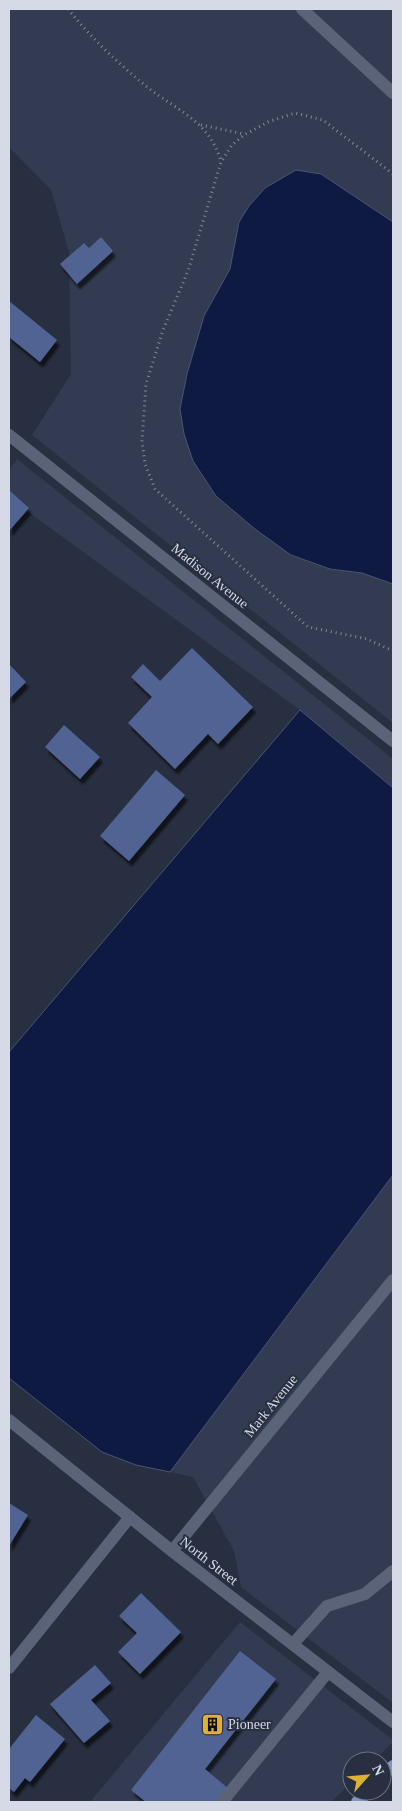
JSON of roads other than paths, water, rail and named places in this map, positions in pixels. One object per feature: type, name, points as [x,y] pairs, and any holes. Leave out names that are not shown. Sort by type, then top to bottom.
[{"type":"street","points":[[302,9],[393,93]]},
{"type":"street","name":"Madison Avenue","points":[[9,434],[393,741]]},
{"type":"street","name":"Mark Avenue","points":[[172,1551],[393,1280]]},
{"type":"street","name":"North Street","points":[[9,1420],[172,1551],[393,1722]]},
{"type":"street","points":[[9,1668],[130,1517]]},
{"type":"street","points":[[293,1644],[327,1606],[365,1594],[393,1571]]},
{"type":"street","points":[[222,1802],[328,1672]]},
{"type":"water","points":[[296,170],[321,174],[393,222],[393,584],[362,573],[330,569],[291,555],[255,529],[216,496],[193,461],[184,434],[180,409],[187,374],[204,316],[230,269],[239,222],[249,206],[265,188]]},
{"type":"water","points":[[300,710],[393,788],[393,1175],[170,1472],[136,1465],[102,1452],[9,1378],[9,1052]]},
{"type":"place","name":"Pioneer","points":[[212,1724]]}]
